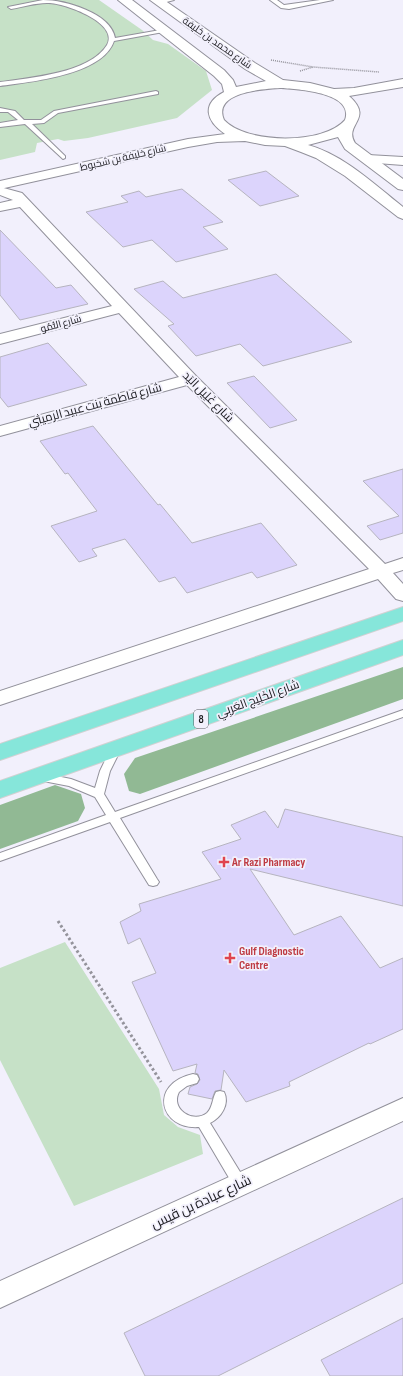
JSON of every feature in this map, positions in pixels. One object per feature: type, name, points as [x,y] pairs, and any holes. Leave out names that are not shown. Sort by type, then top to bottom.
[{"type":"highway","points":[[0,752],[403,614]]},
{"type":"highway","name":"شارع الخَلِيج العَربِي","points":[[0,790],[403,647]]},
{"type":"main road","name":"شارع محمد بن خليفة","points":[[124,0],[219,73],[228,83],[231,94]]},
{"type":"main road","name":"شارع محمد بن خليفة","points":[[162,1],[254,69],[280,84]]},
{"type":"main road","points":[[333,93],[354,92],[403,83]]},
{"type":"main road","points":[[273,141],[295,142],[316,139],[333,134],[346,127],[359,111],[344,99],[333,93],[306,86],[280,84],[245,88],[220,100],[210,120],[247,137],[302,147],[331,160],[403,214]]},
{"type":"main road","points":[[380,100],[403,95]]},
{"type":"main road","points":[[346,127],[344,138],[350,146],[403,186]]},
{"type":"main road","name":"شارع خليفة بن شخبوط","points":[[121,144],[185,130]]},
{"type":"main road","name":"شارع خليفة بن شخبوط","points":[[0,185],[188,143],[217,138],[247,137]]},
{"type":"main road","name":"شارع خليفة بن شخبوط","points":[[49,160],[77,154]]},
{"type":"street","points":[[368,159],[403,161]]},
{"type":"street","points":[[0,207],[20,199],[22,187],[29,179]]},
{"type":"street","name":"شارع غَلِيل اليَد","points":[[0,190],[20,199],[121,308],[403,595]]},
{"type":"street","name":"شارع النُّمُو","points":[[0,339],[121,308]]},
{"type":"street","name":"شارع فاطمة بنت عبيد الرميثي","points":[[0,431],[190,379]]},
{"type":"street","points":[[0,698],[403,564]]},
{"type":"street","name":"شارع عبادة بن قيس","points":[[0,1295],[403,1109]]},
{"type":"lane","points":[[11,7],[46,0],[74,7],[94,17],[105,25],[113,40]]},
{"type":"lane","points":[[273,0],[283,7],[289,7],[330,0]]},
{"type":"lane","points":[[113,40],[166,31]]},
{"type":"lane","points":[[0,84],[52,76],[74,70],[91,62],[104,53],[113,40]]},
{"type":"lane","points":[[0,125],[44,121],[56,112],[156,93]]},
{"type":"lane","points":[[0,110],[15,113],[63,157]]},
{"type":"lane","points":[[0,858],[403,713]]},
{"type":"lane","points":[[99,794],[105,771],[116,749]]},
{"type":"lane","points":[[40,776],[71,783],[99,794],[153,882]]},
{"type":"lane","points":[[193,1079],[177,1085],[172,1091],[170,1099],[171,1107],[183,1120],[202,1122],[210,1118],[217,1112],[220,1104],[220,1096]]},
{"type":"lane","points":[[202,1122],[240,1184]]},
{"type":"path","points":[[267,60],[320,67],[377,72],[383,71]]},
{"type":"path","points":[[58,921],[158,1080],[172,1091]]},
{"type":"green space","points":[[0,0],[99,0],[142,30],[153,40],[168,44],[206,71],[212,90],[177,118],[88,138],[64,141],[58,139],[37,143],[35,152],[0,160]]},
{"type":"green space","points":[[403,667],[403,699],[140,794],[129,791],[124,774],[135,758]]},
{"type":"green space","points":[[55,785],[81,794],[85,808],[78,821],[0,849],[0,805]]},
{"type":"green space","points":[[65,942],[159,1089],[164,1115],[178,1127],[200,1135],[203,1154],[74,1206],[0,1060],[0,968]]},
{"type":"building","points":[[266,171],[299,196],[260,206],[228,180]]},
{"type":"building","points":[[182,189],[223,222],[203,227],[228,249],[176,262],[152,240],[123,247],[86,212],[128,202],[121,196],[139,191],[146,197]]},
{"type":"building","points":[[0,230],[56,288],[71,285],[88,304],[20,320],[0,295]]},
{"type":"building","points":[[276,274],[352,342],[263,366],[240,344],[196,356],[168,326],[174,324],[134,289],[163,281],[183,298]]},
{"type":"building","points":[[48,343],[87,385],[8,407],[0,397],[0,357]]},
{"type":"building","points":[[254,376],[297,420],[270,428],[227,383]]},
{"type":"building","points":[[93,426],[158,505],[160,504],[192,543],[261,523],[297,565],[257,578],[252,572],[187,593],[175,577],[159,582],[125,539],[92,549],[97,556],[79,562],[51,526],[97,511],[68,473],[65,474],[40,441]]},
{"type":"building","points":[[403,469],[403,533],[380,540],[367,526],[399,516],[363,481]]},
{"type":"building","name":"Gulf Diagnostic Centre","points":[[285,809],[403,837],[403,906],[250,869],[294,935],[341,916],[380,968],[403,958],[403,1029],[370,1044],[369,1043],[289,1082],[290,1086],[246,1102],[224,1070],[221,1090],[215,1091],[212,1099],[188,1094],[190,1087],[197,1084],[200,1080],[198,1074],[195,1073],[197,1064],[173,1071],[132,982],[156,973],[140,938],[128,944],[120,922],[141,911],[139,904],[221,879],[202,852],[241,839],[231,825],[265,811],[278,828]]},
{"type":"building","points":[[403,1198],[403,1283],[218,1376],[145,1376],[124,1333]]},
{"type":"building","points":[[403,1318],[403,1376],[330,1376],[321,1360]]},
{"type":"place","name":"Ar Razi Pharmacy","points":[[224,862]]},
{"type":"place","name":"Gulf Diagnostic Centre","points":[[230,958]]}]
